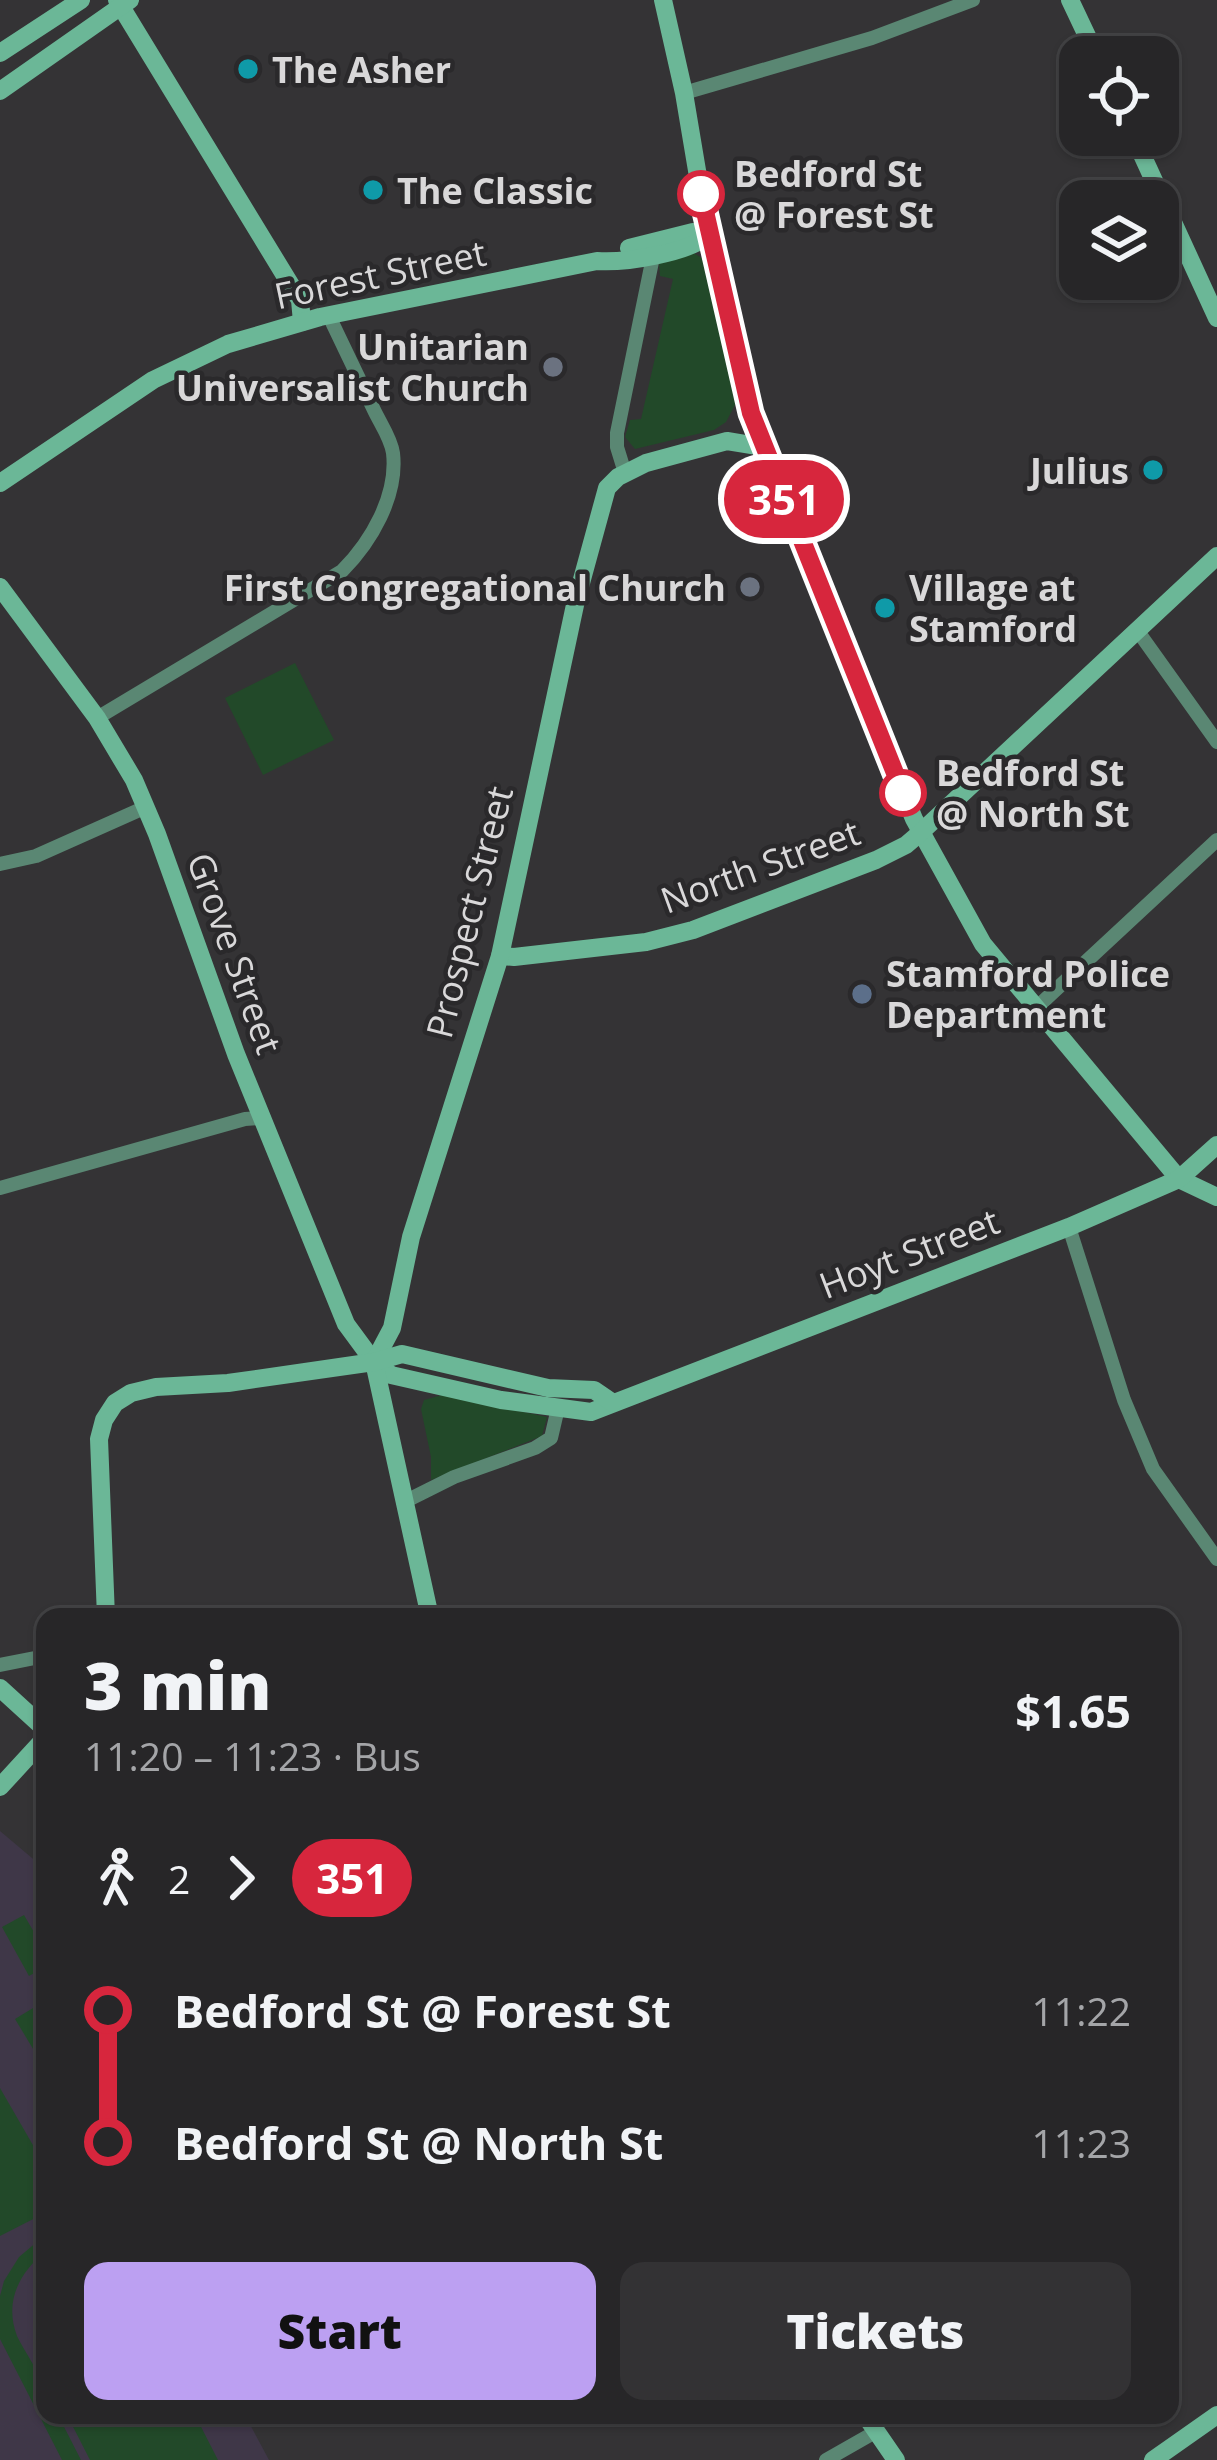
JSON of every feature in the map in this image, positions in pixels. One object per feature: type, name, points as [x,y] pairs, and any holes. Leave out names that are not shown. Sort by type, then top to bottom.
[{"type":"main road","points":[[0,53],[81,0]]},
{"type":"main road","points":[[663,0],[708,236],[751,413],[920,833],[983,944],[1035,1009],[1179,1179],[1217,1197]]},
{"type":"main road","points":[[1070,0],[1087,36]]},
{"type":"main road","points":[[0,91],[122,2],[300,300],[302,322]]},
{"type":"main road","points":[[1143,156],[1217,318]]},
{"type":"main road","name":"Forest Street","points":[[0,483],[136,391],[229,344],[328,316],[610,262],[653,248],[695,245],[708,236]]},
{"type":"main road","points":[[727,441],[751,413]]},
{"type":"main road","points":[[622,475],[646,463],[727,441],[764,447]]},
{"type":"main road","name":"Prospect Street","points":[[374,1362],[392,1328],[411,1237],[500,956],[575,605],[604,499],[622,475]]},
{"type":"main road","name":"North Street","points":[[500,956],[646,941],[693,930],[876,860],[906,844],[1217,556]]},
{"type":"main road","name":"Grove Street","points":[[0,587],[97,718],[146,806],[262,1118],[346,1324],[374,1362]]},
{"type":"main road","name":"Hoyt Street","points":[[374,1362],[391,1375],[422,1383],[591,1412],[1070,1227],[1179,1179],[1217,1145]]},
{"type":"main road","points":[[106,1608],[99,1439],[115,1403],[130,1393],[228,1383],[402,1354],[548,1388],[594,1390],[613,1403]]},
{"type":"main road","points":[[374,1362],[428,1608]]},
{"type":"main road","points":[[0,1688],[36,1721]]},
{"type":"main road","points":[[0,1787],[36,1748]]},
{"type":"main road","points":[[1153,2460],[1217,2415]]},
{"type":"main road","points":[[872,2424],[896,2460]]},
{"type":"street","points":[[684,93],[872,38],[973,0]]},
{"type":"street","name":"Prospect Street","points":[[622,475],[617,433],[653,248]]},
{"type":"street","points":[[97,718],[342,571],[372,534],[393,474],[392,449],[328,316]]},
{"type":"street","points":[[1136,630],[1217,742]]},
{"type":"street","points":[[0,863],[36,856],[146,806]]},
{"type":"street","points":[[1035,1009],[1217,840]]},
{"type":"street","points":[[0,1188],[262,1118]]},
{"type":"street","points":[[1070,1227],[1124,1400],[1154,1468],[1217,1559]]},
{"type":"street","points":[[404,1502],[454,1477],[535,1448],[551,1438],[558,1408]]},
{"type":"street","points":[[0,1665],[36,1658]]},
{"type":"street","points":[[826,2460],[870,2424]]},
{"type":"shaded area","points":[[0,1831],[36,1861],[36,2424],[250,2424],[269,2460],[0,2460]]},
{"type":"green space","points":[[692,252],[702,258],[736,403],[726,422],[714,430],[635,449],[625,437],[630,420],[641,419],[673,279],[660,276],[659,264],[666,257]]},
{"type":"green space","points":[[295,663],[334,740],[263,775],[225,698]]},
{"type":"green space","points":[[442,1395],[547,1417],[542,1436],[431,1480],[421,1409],[424,1400]]},
{"type":"green space","points":[[24,1915],[36,1936],[36,1972],[29,1976],[2,1927]]},
{"type":"green space","points":[[36,2006],[36,2054],[15,2019]]},
{"type":"green space","points":[[0,2088],[36,2150],[36,2218],[0,2236]]},
{"type":"green space","points":[[36,2243],[36,2261],[16,2289],[12,2311],[17,2336],[36,2370],[36,2409],[0,2339],[0,2296],[19,2257]]},
{"type":"green space","points":[[44,2424],[63,2424],[81,2460],[62,2460]]},
{"type":"green space","points":[[72,2424],[200,2424],[218,2460],[90,2460]]},
{"type":"bus line","name":"351","points":[[701,194],[751,413],[903,793]]},
{"type":"place","name":"The Asher","points":[[248,69]]},
{"type":"place","name":"The Classic","points":[[373,190]]},
{"type":"place","name":"Bedford St @ Forest St","points":[[701,194]]},
{"type":"place","name":"Unitarian Universalist Church","points":[[553,367]]},
{"type":"place","name":"Julius","points":[[1153,470]]},
{"type":"place","name":"First Congregational Church","points":[[750,587]]},
{"type":"place","name":"Village at Stamford","points":[[885,608]]},
{"type":"place","name":"Bedford St @ North St","points":[[903,793]]},
{"type":"place","name":"Stamford Police Department","points":[[862,994]]}]
